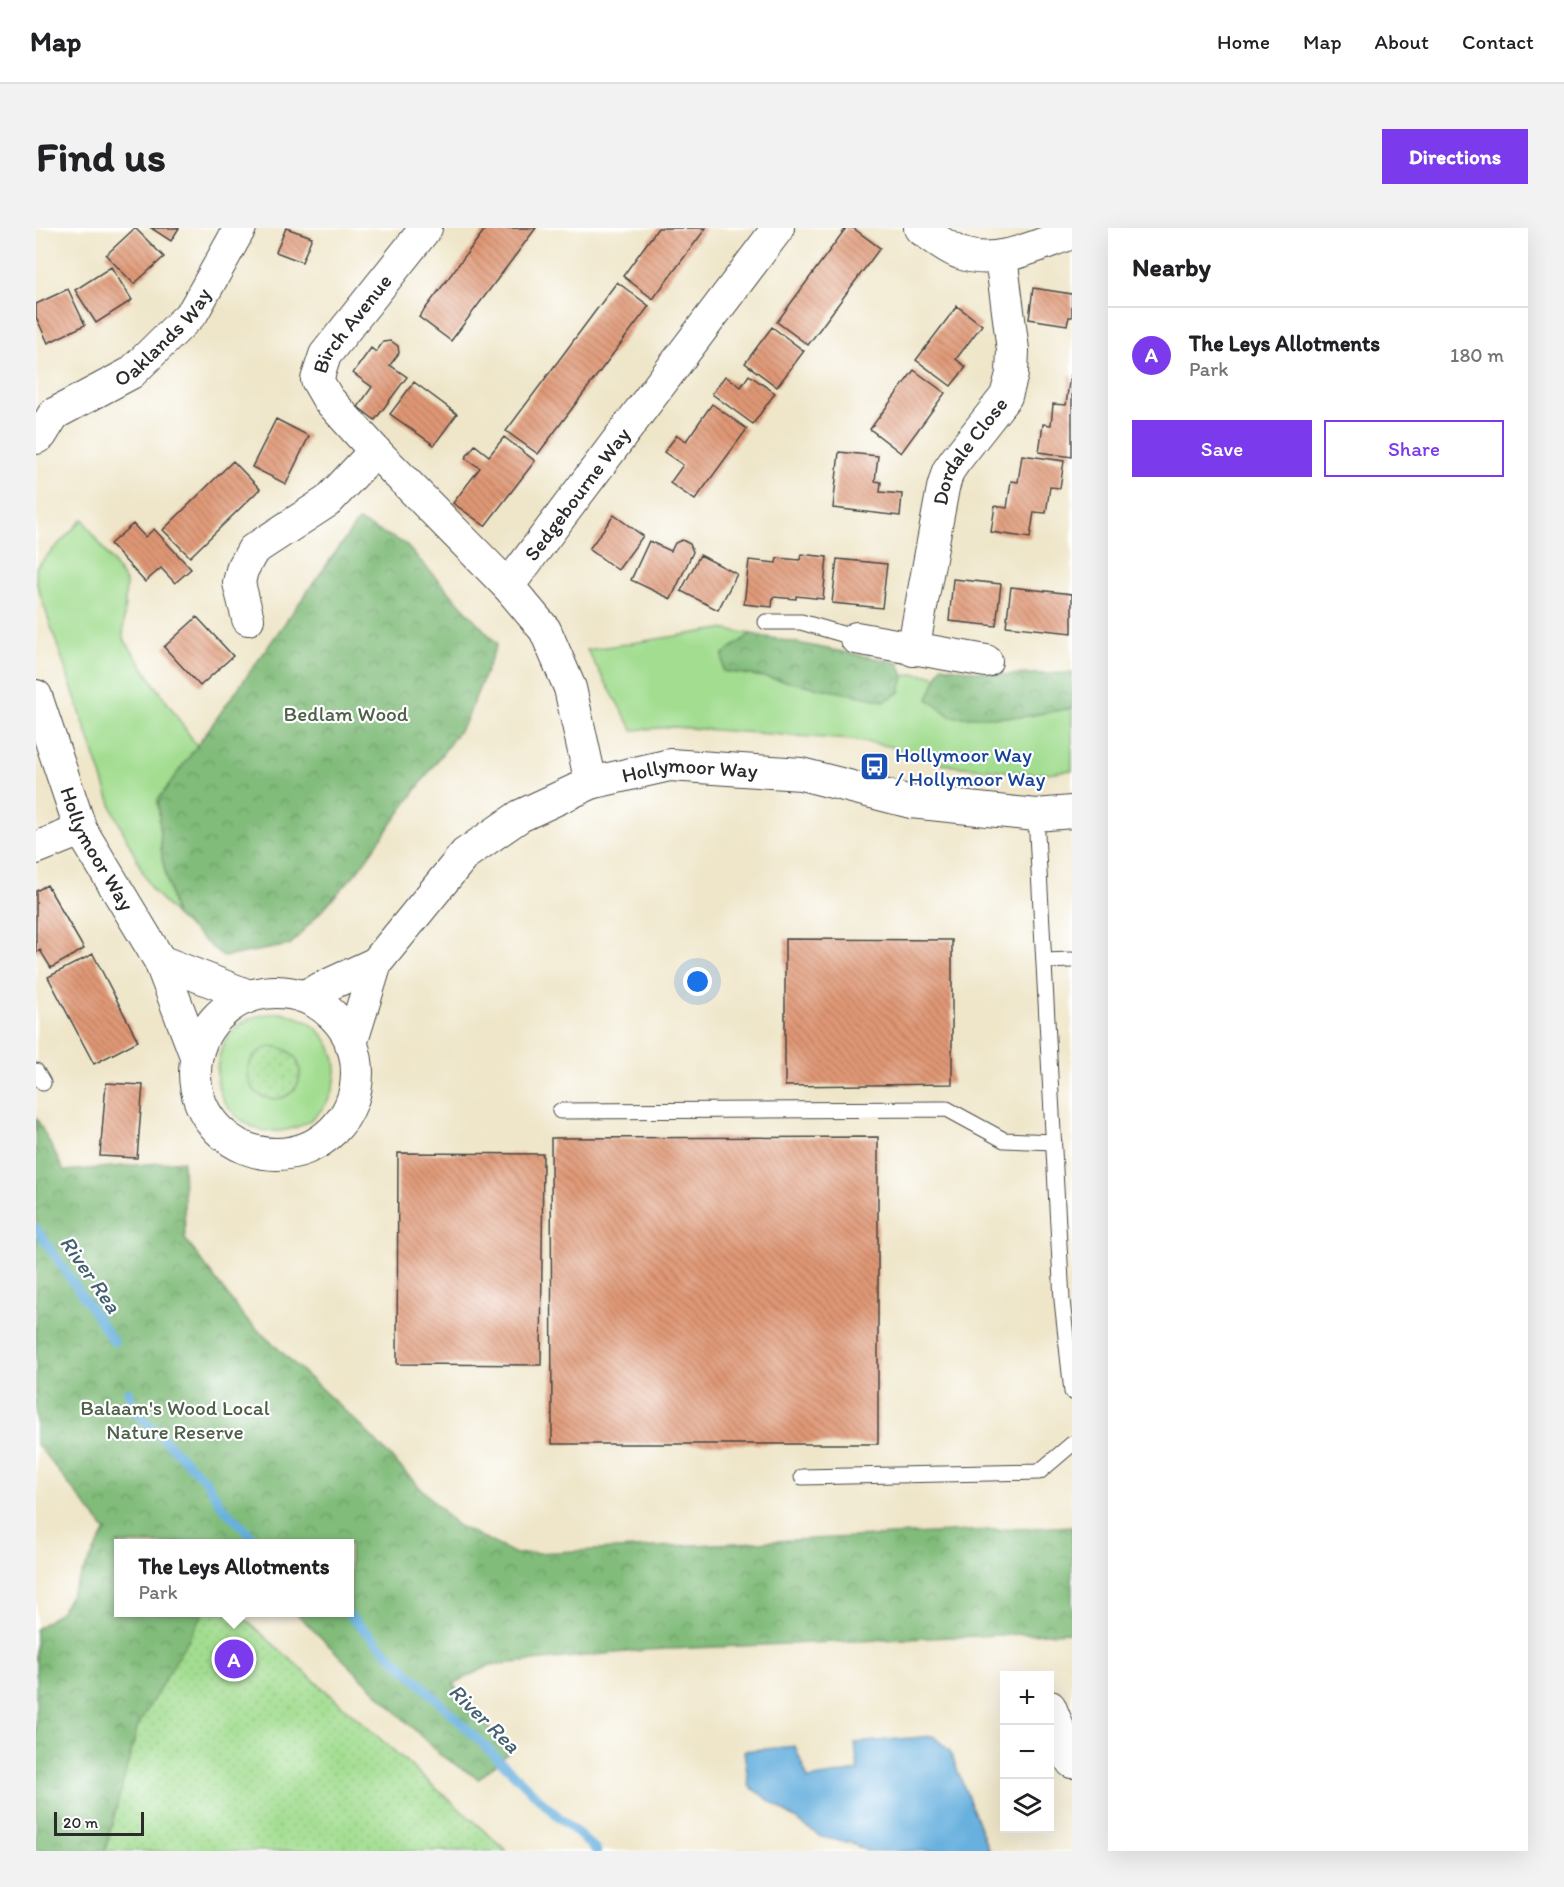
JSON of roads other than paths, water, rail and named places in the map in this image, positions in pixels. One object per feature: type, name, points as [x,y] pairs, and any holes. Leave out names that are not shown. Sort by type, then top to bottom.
[{"type":"street","name":"Oaklands Way","points":[[42,420],[131,373],[193,312],[240,228]]},
{"type":"street","name":"Birch Avenue","points":[[426,228],[325,355],[317,380],[328,399],[375,451],[508,586]]},
{"type":"street","name":"Sedgebourne Way","points":[[508,586],[778,228]]},
{"type":"street","points":[[920,228],[958,253],[978,258],[1000,257],[1072,233]]},
{"type":"street","name":"Dordale Close","points":[[913,650],[948,471],[1006,396],[1012,374],[1013,350],[1000,257]]},
{"type":"street","points":[[248,619],[239,583],[242,570],[253,550],[328,501],[375,451]]},
{"type":"street","points":[[508,586],[545,630],[570,688],[591,783]]},
{"type":"street","points":[[855,638],[986,661]]},
{"type":"street","name":"Hollymoor Way","points":[[36,696],[81,830],[160,961],[196,1056]]},
{"type":"street","name":"Hollymoor Way","points":[[351,1044],[376,963],[465,854],[520,816],[591,783],[670,765],[801,774],[911,802],[1036,815],[1072,812]]},
{"type":"street","points":[[36,848],[81,830]]},
{"type":"street","points":[[160,961],[249,996]]},
{"type":"street","name":"Hollymoor Way","points":[[303,996],[376,963]]},
{"type":"street","points":[[276,992],[303,996],[327,1011],[346,1031],[356,1057],[357,1083],[349,1108],[322,1148],[289,1153],[263,1153],[238,1145],[218,1130],[202,1108],[195,1084],[196,1056],[206,1031],[225,1010],[249,996],[276,992]]},
{"type":"street","points":[[353,1095],[363,1126]]},
{"type":"street","points":[[1054,1717],[1072,1762]]},
{"type":"lane","points":[[766,622],[801,622],[855,638]]},
{"type":"lane","points":[[1036,815],[1062,1300],[1072,1392]]},
{"type":"lane","points":[[1044,961],[1072,960]]},
{"type":"lane","points":[[560,1112],[947,1110],[1004,1140],[1054,1142]]},
{"type":"lane","points":[[802,1477],[1039,1472],[1072,1443]]},
{"type":"water","points":[[933,1736],[950,1751],[989,1851],[866,1851],[852,1843],[821,1837],[749,1786],[744,1751],[795,1746],[808,1779],[858,1771],[855,1743]]},
{"type":"waterway","name":"River Rea","points":[[36,1228],[114,1342]]},
{"type":"waterway","name":"River Rea","points":[[128,1391],[135,1411],[207,1482],[221,1505],[254,1539]]},
{"type":"waterway","name":"River Rea","points":[[351,1617],[549,1808],[597,1851]]},
{"type":"place","name":"Hollymoor Way / Hollymoor Way","points":[[874,767]]},
{"type":"place","name":"The Leys Allotments","points":[[234,1659]]},
{"type":"park label","name":"Bedlam Wood","points":[[346,714]]},
{"type":"park label","name":"Balaam's Wood Local Nature Reserve","points":[[175,1420]]}]
